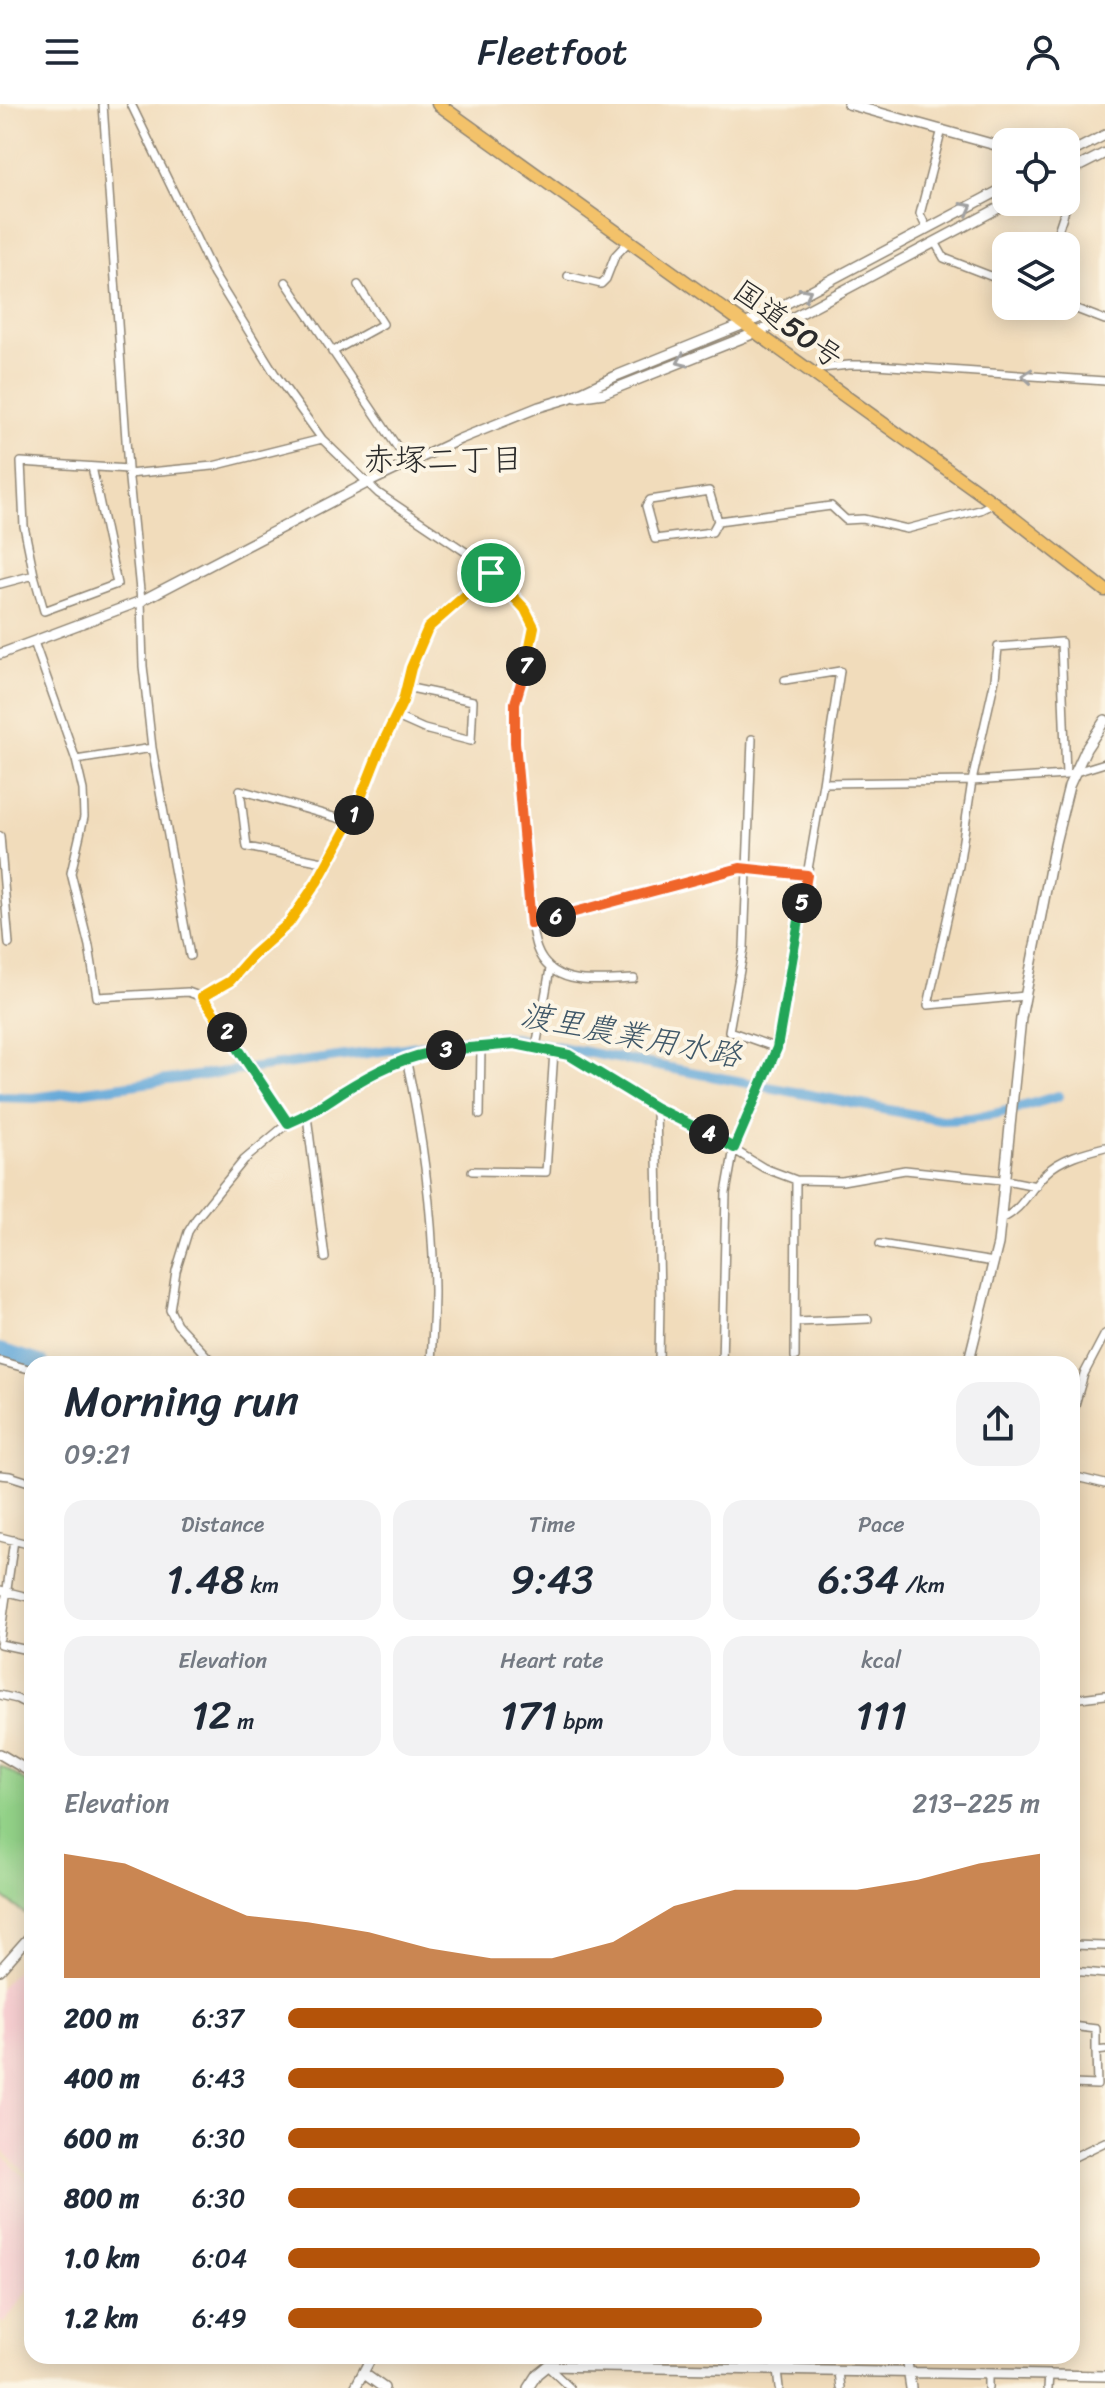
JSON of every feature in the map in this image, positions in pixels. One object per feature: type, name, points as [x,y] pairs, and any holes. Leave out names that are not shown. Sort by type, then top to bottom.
[{"type":"highway","name":"国道50号","points":[[438,104],[994,503],[1099,580],[1105,590]]},
{"type":"street","points":[[103,104],[128,471],[141,601],[143,666],[152,748],[190,956]]},
{"type":"street","points":[[131,104],[214,275],[275,374],[322,439],[367,483],[482,563],[525,609],[534,627],[515,703],[515,742],[531,924],[537,951],[550,969],[578,981],[634,979]]},
{"type":"street","points":[[848,104],[992,144]]},
{"type":"street","points":[[927,229],[920,214],[942,129]]},
{"type":"street","points":[[1080,148],[1105,135]]},
{"type":"street","points":[[1080,166],[1105,153]]},
{"type":"street","points":[[0,654],[141,601],[408,463],[539,407],[569,398],[604,393],[750,328],[992,194]]},
{"type":"street","points":[[750,328],[790,319],[992,212]]},
{"type":"street","points":[[568,276],[601,284],[615,256],[629,241]]},
{"type":"street","points":[[935,242],[944,258],[992,277]]},
{"type":"street","points":[[890,248],[896,262]]},
{"type":"street","points":[[286,282],[408,463]]},
{"type":"street","points":[[332,352],[383,324],[358,285]]},
{"type":"street","points":[[1080,310],[1105,320]]},
{"type":"street","points":[[815,376],[821,368],[863,365],[1105,381]]},
{"type":"street","points":[[92,467],[117,584],[44,611],[24,526],[21,462],[92,467],[128,471],[213,466],[322,439]]},
{"type":"street","points":[[709,491],[718,521],[712,532],[655,539],[646,506],[650,500],[709,491]]},
{"type":"street","points":[[718,521],[831,506],[846,520],[863,519],[907,529],[980,510],[994,503]]},
{"type":"street","points":[[202,997],[230,981],[252,956],[289,923],[351,822],[380,749],[397,717],[411,668],[428,628],[491,573]]},
{"type":"street","points":[[0,584],[34,575]]},
{"type":"street","points":[[34,642],[76,760],[85,802],[71,873],[89,946],[97,997],[188,992],[202,997],[288,1123]]},
{"type":"street","points":[[970,1356],[994,1262],[1025,996],[1070,774],[1061,642],[998,647],[995,679],[972,781],[959,866],[928,1005],[1025,996]]},
{"type":"street","points":[[722,1356],[726,1193],[734,1148],[777,1048],[840,671],[785,680]]},
{"type":"street","points":[[397,717],[424,729],[471,741],[473,701],[406,687]]},
{"type":"street","points":[[1070,774],[1105,720]]},
{"type":"street","points":[[752,739],[744,948],[729,1031],[777,1048]]},
{"type":"street","points":[[76,760],[152,748]]},
{"type":"street","points":[[823,783],[972,781],[1070,774],[1105,763]]},
{"type":"street","points":[[328,863],[247,847],[240,790],[351,822]]},
{"type":"street","points":[[0,836],[9,944]]},
{"type":"street","points":[[531,924],[740,868],[807,875]]},
{"type":"street","points":[[537,1044],[550,969]]},
{"type":"street","points":[[207,1356],[177,1324],[170,1310],[176,1271],[196,1219],[244,1160],[288,1123],[307,1116],[375,1072],[406,1058],[433,1052],[537,1044],[578,1058],[656,1108],[734,1148],[764,1168],[796,1180],[842,1181],[905,1170],[1036,1186]]},
{"type":"street","points":[[480,1115],[481,1046]]},
{"type":"street","points":[[472,1171],[546,1172],[554,1051]]},
{"type":"street","points":[[406,1058],[417,1107],[431,1237],[434,1291],[431,1356]]},
{"type":"street","points":[[656,1108],[659,1356]]},
{"type":"street","points":[[307,1116],[325,1258]]},
{"type":"street","points":[[1001,1219],[1015,1211],[1046,1173],[1065,1160],[1105,1147]]},
{"type":"street","points":[[795,1356],[796,1180]]},
{"type":"street","points":[[880,1244],[994,1262]]},
{"type":"street","points":[[797,1322],[868,1319]]},
{"type":"street","points":[[1080,1388],[1084,1374],[1103,1345],[1105,1334]]},
{"type":"street","points":[[0,1361],[24,1368]]},
{"type":"street","points":[[0,1475],[24,1480]]},
{"type":"street","points":[[1080,1478],[1105,1484]]},
{"type":"street","points":[[0,1537],[24,1543]]},
{"type":"street","points":[[14,1540],[3,1590],[0,1641],[24,1648]]},
{"type":"street","points":[[3,1590],[24,1596]]},
{"type":"street","points":[[0,1695],[24,1703]]},
{"type":"street","points":[[1080,1698],[1105,1695]]},
{"type":"street","points":[[0,1754],[24,1768]]},
{"type":"street","points":[[0,1970],[24,1943]]},
{"type":"street","points":[[1080,1945],[1105,1946]]},
{"type":"street","points":[[1080,1972],[1105,1974]]},
{"type":"street","points":[[1080,2027],[1096,2029],[1100,2050],[1097,2085],[1080,2084]]},
{"type":"street","points":[[1080,2154],[1105,2142]]},
{"type":"street","points":[[355,2388],[368,2364]]},
{"type":"street","points":[[528,2388],[537,2374],[547,2366],[557,2364]]},
{"type":"street","points":[[640,2364],[839,2372],[1105,2376]]},
{"type":"street","points":[[907,2364],[911,2388]]},
{"type":"street","points":[[547,2366],[570,2388]]},
{"type":"street","points":[[777,2370],[779,2388]]},
{"type":"street","points":[[839,2372],[841,2388]]},
{"type":"street","points":[[363,2373],[384,2388]]},
{"type":"street","points":[[988,2374],[988,2388]]},
{"type":"street","points":[[1048,2388],[1049,2375]]},
{"type":"shaded area","points":[[24,1962],[24,2171],[0,2148],[0,1988]]},
{"type":"shaded area","points":[[0,2153],[24,2176],[24,2296],[5,2323],[0,2322]]},
{"type":"green space","points":[[0,1765],[24,1781],[24,1913],[0,1895]]},
{"type":"waterway","name":"渡里農業用水路","points":[[0,1097],[34,1098],[502,1036],[941,1120],[986,1116],[1058,1096]]},
{"type":"waterway","points":[[0,1352],[24,1359]]},
{"type":"district","name":"赤塚二丁目","points":[[443,459]]},
{"type":"route","points":[[491,573],[525,609],[534,627],[515,703],[515,742],[531,924],[740,868],[807,875],[777,1048],[734,1148],[656,1108],[578,1058],[515,1044],[433,1052],[406,1058],[375,1072],[307,1116],[288,1123],[202,997],[230,981],[252,956],[289,923],[317,882],[351,822],[380,749],[397,717],[411,668],[428,628],[491,573]]}]
